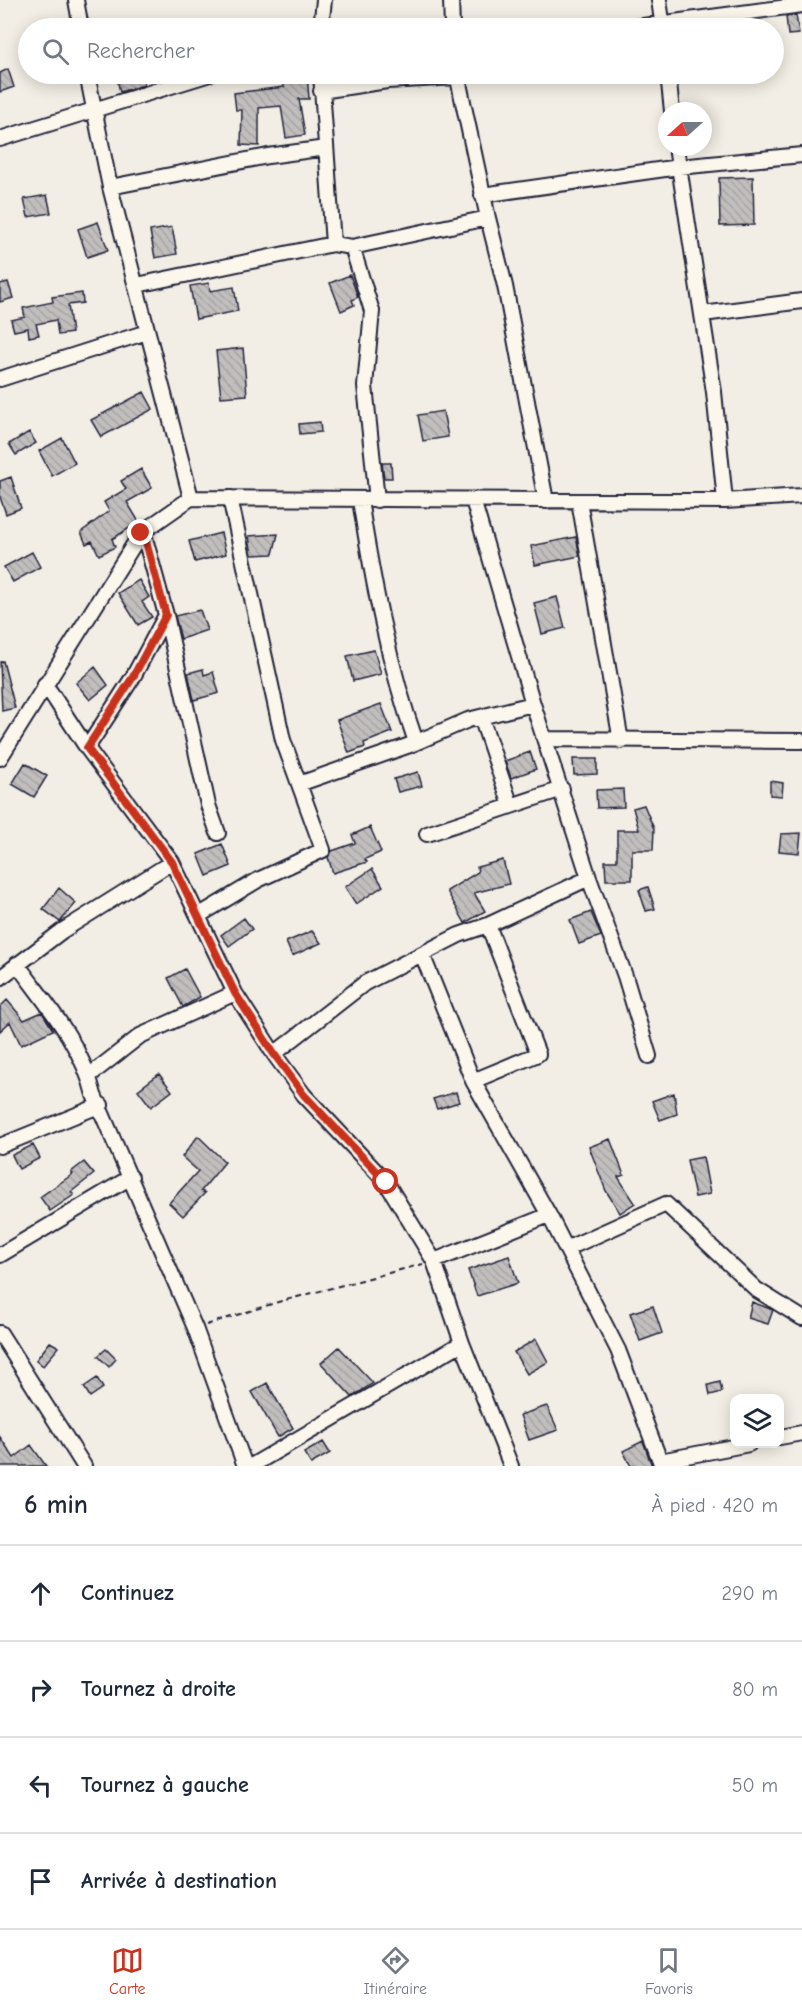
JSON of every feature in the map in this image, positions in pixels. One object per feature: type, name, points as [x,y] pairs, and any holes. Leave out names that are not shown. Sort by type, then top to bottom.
[{"type":"street","points":[[76,0],[79,18]]},
{"type":"street","points":[[322,18],[324,0]]},
{"type":"street","points":[[452,0],[452,18]]},
{"type":"street","points":[[659,0],[662,18]]},
{"type":"street","points":[[720,18],[802,5]]},
{"type":"street","points":[[89,84],[110,187],[191,498]]},
{"type":"street","points":[[0,139],[178,84]]},
{"type":"street","points":[[321,84],[333,244]]},
{"type":"street","points":[[321,91],[367,84]]},
{"type":"street","points":[[460,84],[482,195],[512,319],[546,501]]},
{"type":"street","points":[[669,84],[671,102]]},
{"type":"street","points":[[110,187],[268,156],[326,148]]},
{"type":"street","points":[[482,195],[679,167],[802,155]]},
{"type":"street","points":[[677,156],[703,314],[725,501]]},
{"type":"street","points":[[137,285],[333,244],[352,247],[488,218]]},
{"type":"street","points":[[352,247],[372,311],[365,386],[377,500]]},
{"type":"street","points":[[703,314],[802,301]]},
{"type":"street","points":[[0,379],[147,332]]},
{"type":"street","points":[[0,758],[143,531],[191,498],[725,501],[802,496]]},
{"type":"street","points":[[198,916],[258,880],[324,850],[283,740],[230,498]]},
{"type":"street","points":[[360,500],[384,633],[399,693],[416,742]]},
{"type":"street","points":[[473,500],[533,704],[589,878],[626,976],[649,1056]]},
{"type":"street","points":[[579,501],[621,741]]},
{"type":"street","points":[[143,531],[166,615],[208,805],[218,833]]},
{"type":"street","points":[[87,748],[133,677],[166,615]]},
{"type":"street","points":[[45,684],[87,748],[172,862],[235,993],[274,1054],[304,1095],[386,1182],[434,1261],[462,1343],[511,1466]]},
{"type":"street","points":[[299,784],[481,717],[533,704]]},
{"type":"street","points":[[481,717],[511,806]]},
{"type":"street","points":[[545,740],[802,741]]},
{"type":"street","points":[[427,834],[562,789]]},
{"type":"street","points":[[0,978],[62,932],[172,862]]},
{"type":"street","points":[[274,1054],[364,983],[459,935],[488,925],[589,878]]},
{"type":"street","points":[[473,1081],[538,1054],[488,925]]},
{"type":"street","points":[[423,954],[473,1081],[549,1215],[618,1350],[661,1464],[730,1448]]},
{"type":"street","points":[[17,964],[74,1043],[90,1075],[94,1095],[195,1328],[245,1466]]},
{"type":"street","points":[[90,1075],[140,1036],[235,993]]},
{"type":"street","points":[[0,1146],[100,1106]]},
{"type":"street","points":[[0,1255],[131,1177]]},
{"type":"street","points":[[566,1249],[666,1204],[757,1290],[802,1318]]},
{"type":"street","points":[[434,1261],[549,1215]]},
{"type":"street","points":[[0,1333],[84,1466]]},
{"type":"street","points":[[251,1466],[462,1343]]},
{"type":"street","points":[[784,1436],[802,1433]]},
{"type":"path","points":[[195,1328],[278,1302],[434,1261]]},
{"type":"building","points":[[796,15],[799,34],[788,35],[786,16]]},
{"type":"building","points":[[8,69],[14,87],[0,92],[0,73]]},
{"type":"building","points":[[118,84],[144,84],[144,85],[120,92]]},
{"type":"building","points":[[284,84],[308,84],[309,99],[299,99],[305,135],[286,138],[281,106],[259,108],[259,146],[241,145],[242,110],[236,110],[234,93],[284,87]]},
{"type":"building","points":[[753,177],[754,225],[720,226],[719,178]]},
{"type":"building","points":[[47,195],[51,213],[28,217],[24,199]]},
{"type":"building","points":[[98,222],[108,250],[87,257],[78,229]]},
{"type":"building","points":[[172,227],[177,254],[155,258],[150,231]]},
{"type":"building","points":[[350,275],[358,297],[352,300],[354,305],[341,311],[330,283]]},
{"type":"building","points":[[8,282],[13,298],[0,302],[0,284]]},
{"type":"building","points":[[209,283],[210,291],[234,287],[238,311],[196,319],[190,286]]},
{"type":"building","points":[[82,293],[83,303],[68,305],[72,333],[58,335],[56,320],[36,324],[39,335],[29,337],[28,328],[14,331],[11,320],[25,317],[23,308],[53,302],[52,297]]},
{"type":"building","points":[[243,348],[247,395],[221,397],[216,351]]},
{"type":"building","points":[[144,392],[153,409],[101,437],[91,420]]},
{"type":"building","points":[[443,411],[448,437],[423,441],[418,415]]},
{"type":"building","points":[[320,422],[321,432],[300,434],[299,424]]},
{"type":"building","points":[[29,432],[36,443],[16,455],[9,444]]},
{"type":"building","points":[[62,438],[75,463],[52,476],[39,451]]},
{"type":"building","points":[[382,463],[391,463],[392,478],[384,478]]},
{"type":"building","points":[[141,469],[152,488],[127,502],[139,522],[112,539],[115,547],[99,555],[92,541],[86,544],[81,532],[109,511],[104,502],[126,489],[121,481]]},
{"type":"building","points":[[11,477],[21,508],[6,514],[0,497],[0,481]]},
{"type":"building","points":[[221,533],[226,554],[195,562],[189,541]]},
{"type":"building","points":[[278,534],[273,554],[252,555],[249,536]]},
{"type":"building","points":[[576,537],[580,556],[535,565],[531,546]]},
{"type":"building","points":[[32,552],[40,567],[13,582],[4,567]]},
{"type":"building","points":[[139,580],[149,597],[142,602],[152,617],[138,625],[118,593]]},
{"type":"building","points":[[557,597],[565,628],[542,634],[534,603]]},
{"type":"building","points":[[200,610],[207,630],[181,639],[175,616]]},
{"type":"building","points":[[374,650],[381,674],[353,681],[347,656]]},
{"type":"building","points":[[3,661],[15,708],[2,711],[0,662]]},
{"type":"building","points":[[95,667],[108,685],[90,700],[76,683]]},
{"type":"building","points":[[203,669],[204,675],[213,672],[219,693],[194,700],[188,673]]},
{"type":"building","points":[[381,704],[392,732],[364,743],[365,747],[349,753],[337,720]]},
{"type":"building","points":[[530,752],[536,769],[511,778],[505,761]]},
{"type":"building","points":[[573,759],[597,759],[597,774],[574,775]]},
{"type":"building","points":[[25,763],[47,776],[34,797],[12,784]]},
{"type":"building","points":[[418,772],[422,786],[398,792],[394,779]]},
{"type":"building","points":[[770,781],[783,783],[782,796],[770,795]]},
{"type":"building","points":[[623,789],[624,807],[597,808],[596,790]]},
{"type":"building","points":[[644,805],[654,829],[653,850],[632,850],[632,880],[606,880],[605,861],[617,861],[617,830],[639,830],[633,808]]},
{"type":"building","points":[[370,827],[381,852],[365,859],[367,862],[333,873],[328,857],[332,851],[355,843],[352,835]]},
{"type":"building","points":[[801,833],[799,853],[779,851],[781,834]]},
{"type":"building","points":[[222,844],[231,866],[207,876],[198,854]]},
{"type":"building","points":[[503,860],[509,884],[474,893],[485,911],[465,923],[447,891],[478,872],[477,867]]},
{"type":"building","points":[[372,869],[383,886],[356,904],[345,887]]},
{"type":"building","points":[[648,887],[655,909],[646,911],[639,890]]},
{"type":"building","points":[[59,888],[76,903],[60,922],[43,909]]},
{"type":"building","points":[[591,912],[601,936],[579,944],[570,920]]},
{"type":"building","points":[[244,918],[252,929],[229,946],[221,935]]},
{"type":"building","points":[[312,931],[321,943],[292,956],[286,942]]},
{"type":"building","points":[[185,969],[200,997],[183,1007],[168,978]]},
{"type":"building","points":[[7,1000],[24,1020],[42,1012],[53,1030],[21,1045],[10,1022],[0,1031],[0,1007]]},
{"type":"building","points":[[159,1074],[172,1091],[151,1107],[138,1090]]},
{"type":"building","points":[[456,1092],[459,1102],[437,1109],[433,1099]]},
{"type":"building","points":[[674,1093],[677,1114],[660,1120],[652,1101]]},
{"type":"building","points":[[198,1136],[225,1162],[201,1191],[205,1193],[183,1216],[169,1203],[198,1171],[182,1157]]},
{"type":"building","points":[[610,1139],[624,1175],[618,1177],[635,1203],[620,1213],[606,1191],[589,1147]]},
{"type":"building","points":[[33,1145],[40,1158],[19,1169],[12,1155]]},
{"type":"building","points":[[703,1157],[710,1194],[695,1197],[687,1160]]},
{"type":"building","points":[[84,1162],[94,1174],[71,1192],[74,1195],[50,1211],[40,1197],[73,1174],[71,1172]]},
{"type":"building","points":[[509,1256],[518,1283],[477,1296],[468,1270]]},
{"type":"building","points":[[752,1302],[773,1310],[768,1324],[748,1318]]},
{"type":"building","points":[[653,1306],[662,1333],[640,1341],[630,1313]]},
{"type":"building","points":[[536,1339],[548,1362],[527,1374],[514,1352]]},
{"type":"building","points":[[50,1342],[59,1347],[43,1366],[36,1360]]},
{"type":"building","points":[[339,1347],[373,1383],[352,1397],[321,1363]]},
{"type":"building","points":[[106,1349],[116,1359],[109,1367],[98,1356]]},
{"type":"building","points":[[97,1378],[103,1388],[90,1397],[84,1387]]},
{"type":"building","points":[[720,1382],[722,1392],[710,1395],[708,1385]]},
{"type":"building","points":[[267,1383],[293,1428],[278,1437],[252,1392]]},
{"type":"building","points":[[547,1406],[558,1430],[529,1440],[520,1415]]},
{"type":"building","points":[[0,1437],[14,1458],[31,1445],[46,1466],[0,1466]]},
{"type":"building","points":[[643,1441],[652,1466],[631,1466],[623,1451]]},
{"type":"building","points":[[323,1442],[330,1453],[311,1464],[304,1453]]},
{"type":"route","points":[[141,533],[143,531],[166,615],[133,677],[87,748],[172,862],[235,993],[274,1054],[304,1095],[386,1182]]}]
